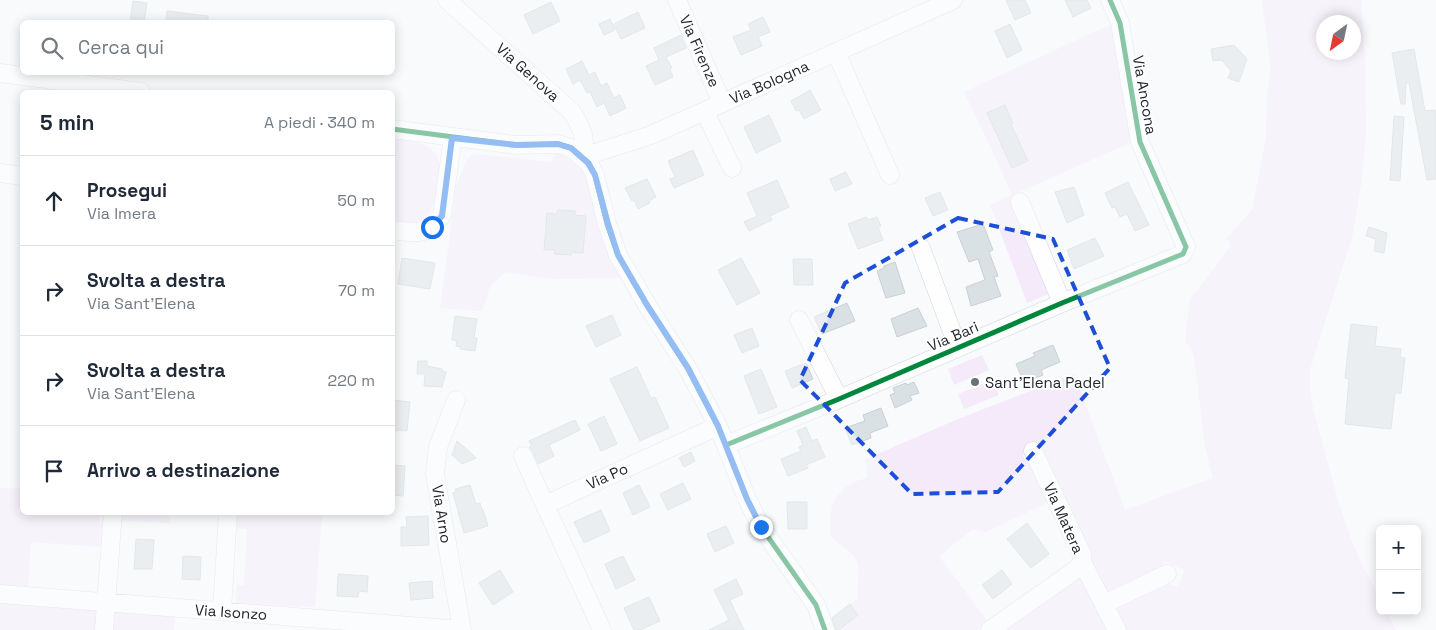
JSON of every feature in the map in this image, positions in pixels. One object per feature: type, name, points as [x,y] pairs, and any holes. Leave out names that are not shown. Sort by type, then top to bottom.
[{"type":"street","name":"Via Genova","points":[[447,0],[572,112],[583,131],[585,142],[583,157]]},
{"type":"street","name":"Via Firenze","points":[[677,0],[722,103]]},
{"type":"street","name":"Via Bologna","points":[[583,157],[651,135],[953,0]]},
{"type":"street","name":"Via Ancona","points":[[1110,0],[1120,23],[1140,142],[1186,247]]},
{"type":"street","points":[[836,52],[890,175]]},
{"type":"street","points":[[0,73],[126,90]]},
{"type":"street","points":[[705,112],[732,168]]},
{"type":"street","points":[[395,129],[516,145],[558,144],[571,148],[583,157],[595,175],[618,255],[647,305],[688,368],[718,426],[747,499],[761,527],[816,605],[825,630]]},
{"type":"street","points":[[395,230],[425,232],[442,216],[452,138]]},
{"type":"street","points":[[0,173],[20,176]]},
{"type":"street","points":[[1020,202],[1062,303]]},
{"type":"street","name":"Via Bari","points":[[726,445],[839,400],[1062,303],[1183,254],[1186,247]]},
{"type":"street","points":[[921,248],[958,348]]},
{"type":"street","points":[[800,320],[839,400]]},
{"type":"street","name":"Via Arno","points":[[456,400],[438,447],[435,474],[462,630]]},
{"type":"street","name":"Via Po","points":[[545,505],[718,426]]},
{"type":"street","name":"Via Matera","points":[[990,630],[1078,568],[1082,562],[1082,554],[1034,451]]},
{"type":"street","points":[[523,456],[602,630]]},
{"type":"street","points":[[104,630],[113,515]]},
{"type":"street","points":[[222,611],[228,515]]},
{"type":"street","points":[[1082,562],[1117,630]]},
{"type":"street","points":[[1104,604],[1167,574]]},
{"type":"street","name":"Via Isonzo","points":[[0,594],[222,611],[301,624],[462,630]]},
{"type":"highlighted area","points":[[958,218],[1053,239],[1110,368],[998,492],[912,494],[800,380],[845,283]]},
{"type":"shaded area","points":[[1262,0],[1361,0],[1365,64],[1366,133],[1361,184],[1353,233],[1310,370],[1310,389],[1313,408],[1348,530],[1376,592],[1376,615],[1388,615],[1396,630],[1123,630],[1114,606],[1163,582],[1178,587],[1185,570],[1164,561],[1161,569],[1111,595],[1104,591],[1036,445],[1030,442],[1023,454],[1025,460],[1031,465],[1048,502],[986,532],[973,529],[939,556],[988,622],[977,630],[836,630],[830,620],[857,599],[859,574],[855,558],[830,535],[831,510],[835,501],[845,488],[867,478],[866,459],[958,419],[1074,374],[1125,510],[1213,478],[1205,447],[1195,363],[1193,354],[1185,340],[1190,300],[1231,246],[1227,238],[1252,210],[1266,138],[1267,92],[1271,70]]},
{"type":"shaded area","points":[[1114,23],[1132,142],[1012,195],[964,92]]},
{"type":"shaded area","points":[[395,139],[416,142],[428,147],[437,157],[440,165],[437,188],[430,212],[426,218],[420,221],[395,220]]},
{"type":"shaded area","points":[[556,152],[581,166],[588,176],[622,278],[551,279],[505,272],[490,286],[482,311],[440,308],[457,183],[467,160],[473,154],[551,162]]},
{"type":"shaded area","points":[[1012,195],[1051,293],[1027,303],[990,205]]},
{"type":"shaded area","points":[[982,355],[989,370],[954,385],[948,369]]},
{"type":"shaded area","points":[[993,380],[999,395],[964,409],[958,394]]},
{"type":"shaded area","points":[[0,488],[20,489],[20,515],[100,515],[99,523],[106,524],[104,547],[31,542],[28,587],[0,585]]},
{"type":"shaded area","points":[[118,515],[170,515],[169,523],[117,520]]},
{"type":"shaded area","points":[[233,515],[322,515],[315,607],[236,603],[237,585],[244,585],[247,529],[232,528]]},
{"type":"shaded area","points":[[1081,572],[1110,630],[1000,630]]},
{"type":"shaded area","points":[[0,603],[97,610],[95,630],[0,630]]},
{"type":"shaded area","points":[[113,611],[175,616],[174,630],[111,630]]},
{"type":"building","points":[[1006,0],[1025,0],[1031,13],[1015,20]]},
{"type":"building","points":[[1065,0],[1087,0],[1091,8],[1073,17]]},
{"type":"building","points":[[133,1],[147,3],[144,20],[130,20]]},
{"type":"building","points":[[551,2],[560,21],[533,34],[524,15]]},
{"type":"building","points":[[167,11],[208,16],[208,20],[166,20]]},
{"type":"building","points":[[638,12],[645,28],[621,39],[614,24]]},
{"type":"building","points":[[763,17],[770,32],[758,37],[762,46],[741,55],[733,37],[751,30],[748,24]]},
{"type":"building","points":[[610,19],[615,30],[604,35],[599,24]]},
{"type":"building","points":[[1010,24],[1022,50],[1007,58],[995,31]]},
{"type":"building","points":[[681,35],[686,48],[666,57],[672,68],[670,69],[673,77],[655,85],[646,66],[659,60],[654,48]]},
{"type":"building","points":[[1234,45],[1247,59],[1239,82],[1228,78],[1231,71],[1222,60],[1213,61],[1211,49]]},
{"type":"building","points":[[1414,49],[1425,111],[1435,110],[1436,179],[1427,180],[1409,83],[1406,83],[1405,104],[1401,104],[1392,53]]},
{"type":"building","points":[[582,61],[589,75],[595,72],[601,86],[607,83],[614,98],[620,95],[626,108],[610,116],[604,103],[597,107],[590,92],[587,93],[580,80],[573,84],[566,69]]},
{"type":"building","points":[[810,90],[821,110],[804,119],[799,110],[796,111],[791,101]]},
{"type":"building","points":[[1005,105],[1013,123],[1011,124],[1028,161],[1012,168],[987,113]]},
{"type":"building","points":[[769,115],[781,141],[756,153],[744,127]]},
{"type":"building","points":[[1394,116],[1404,117],[1400,181],[1390,180]]},
{"type":"building","points":[[693,150],[704,175],[674,188],[670,179],[675,177],[668,161]]},
{"type":"building","points":[[846,172],[852,184],[835,191],[830,179]]},
{"type":"building","points":[[647,179],[656,197],[649,201],[650,203],[638,209],[625,188]]},
{"type":"building","points":[[777,180],[789,207],[770,216],[772,220],[749,231],[744,222],[757,216],[747,193]]},
{"type":"building","points":[[1128,182],[1149,225],[1135,231],[1127,214],[1120,217],[1115,207],[1112,208],[1105,193]]},
{"type":"building","points":[[1074,187],[1084,215],[1067,223],[1055,192]]},
{"type":"building","points":[[940,192],[948,210],[933,216],[925,198]]},
{"type":"building","points":[[558,210],[575,211],[575,215],[586,216],[583,253],[572,252],[571,255],[554,254],[555,250],[544,250],[547,213],[557,214]]},
{"type":"building","points":[[866,217],[868,220],[877,217],[881,226],[878,227],[883,240],[858,249],[848,224]]},
{"type":"building","points":[[983,224],[993,250],[989,252],[998,276],[994,277],[1001,296],[971,306],[966,287],[985,280],[978,259],[969,262],[957,232]]},
{"type":"building","points":[[1369,227],[1387,233],[1384,253],[1374,251],[1376,239],[1366,236]]},
{"type":"building","points":[[1095,238],[1104,256],[1074,269],[1067,250]]},
{"type":"building","points":[[402,258],[435,263],[430,289],[398,284]]},
{"type":"building","points":[[741,258],[760,293],[737,305],[718,270]]},
{"type":"building","points":[[793,259],[812,259],[813,285],[794,285]]},
{"type":"building","points":[[895,262],[905,293],[886,298],[877,271]]},
{"type":"building","points":[[847,303],[855,321],[822,334],[814,317]]},
{"type":"building","points":[[918,308],[927,326],[897,337],[891,319]]},
{"type":"building","points":[[612,315],[621,335],[596,347],[586,326]]},
{"type":"building","points":[[455,316],[477,319],[474,338],[477,338],[475,351],[460,349],[461,347],[456,346],[457,341],[452,340]]},
{"type":"building","points":[[1351,324],[1377,327],[1375,346],[1401,349],[1400,357],[1405,358],[1401,393],[1395,393],[1391,429],[1345,424],[1349,379],[1345,378]]},
{"type":"building","points":[[752,328],[759,346],[742,353],[734,335]]},
{"type":"building","points":[[1053,345],[1060,362],[1041,370],[1043,375],[1024,383],[1016,364],[1035,356],[1033,353]]},
{"type":"building","points":[[418,361],[427,361],[427,366],[442,369],[442,371],[446,372],[442,387],[424,386],[425,374],[417,374]]},
{"type":"building","points":[[806,363],[813,379],[792,388],[785,371]]},
{"type":"building","points":[[637,367],[651,398],[655,397],[669,428],[640,441],[610,379]]},
{"type":"building","points":[[761,369],[777,407],[759,414],[744,376]]},
{"type":"building","points":[[914,382],[919,393],[910,396],[912,400],[895,408],[890,395],[895,393],[893,388]]},
{"type":"building","points":[[395,400],[410,402],[407,431],[395,430]]},
{"type":"building","points":[[881,408],[888,426],[870,433],[871,438],[852,445],[845,428],[865,421],[863,415]]},
{"type":"building","points":[[604,416],[617,444],[601,451],[588,424]]},
{"type":"building","points":[[575,420],[580,430],[549,445],[554,456],[538,464],[529,447],[532,446],[529,441]]},
{"type":"building","points":[[806,427],[812,441],[817,439],[825,457],[806,465],[808,468],[788,476],[781,459],[801,451],[799,447],[803,445],[797,431]]},
{"type":"building","points":[[457,441],[476,458],[462,464],[452,455]]},
{"type":"building","points":[[691,452],[695,461],[684,467],[679,458]]},
{"type":"building","points":[[395,465],[405,466],[403,496],[395,495]]},
{"type":"building","points":[[683,483],[691,499],[668,510],[660,494]]},
{"type":"building","points":[[470,485],[476,504],[480,503],[488,526],[464,533],[453,493],[456,492],[455,489]]},
{"type":"building","points":[[639,485],[650,507],[633,515],[623,493]]},
{"type":"building","points":[[787,502],[807,502],[807,529],[788,529]]},
{"type":"building","points":[[601,510],[610,531],[584,543],[574,522]]},
{"type":"building","points":[[428,516],[429,545],[401,546],[401,527],[407,527],[406,517]]},
{"type":"building","points":[[1027,523],[1049,554],[1031,568],[1007,539]]},
{"type":"building","points":[[726,526],[734,543],[715,552],[707,534]]},
{"type":"building","points":[[136,539],[154,540],[152,569],[134,569]]},
{"type":"building","points":[[183,556],[201,557],[200,580],[182,579]]},
{"type":"building","points":[[623,556],[635,580],[616,589],[605,564]]},
{"type":"building","points":[[500,570],[513,592],[493,605],[479,583]]},
{"type":"building","points":[[1002,570],[1012,584],[993,599],[982,585]]},
{"type":"building","points":[[338,574],[368,576],[367,592],[359,591],[358,597],[337,596]]},
{"type":"building","points":[[736,579],[743,594],[730,600],[744,630],[709,630],[729,620],[714,590]]},
{"type":"building","points":[[432,581],[433,598],[411,600],[409,583]]},
{"type":"building","points":[[649,597],[660,621],[640,630],[634,630],[624,608]]},
{"type":"building","points":[[850,604],[858,615],[839,630],[836,630],[832,618]]},
{"type":"cycle path","points":[[726,445],[1183,254],[1186,247],[1140,142],[1120,23],[1110,0]]},
{"type":"cycle path","points":[[395,129],[516,145],[558,144],[571,148],[589,163],[595,175],[607,224],[618,255],[688,369],[718,426],[747,499],[761,527],[816,605],[825,630]]},
{"type":"place","name":"Sant'Elena Padel","points":[[975,382]]},
{"type":"route","points":[[432,227],[442,216],[452,138],[516,145],[558,144],[571,148],[583,157],[595,175],[618,255],[647,305],[688,368],[718,426],[747,499],[761,527]]}]
